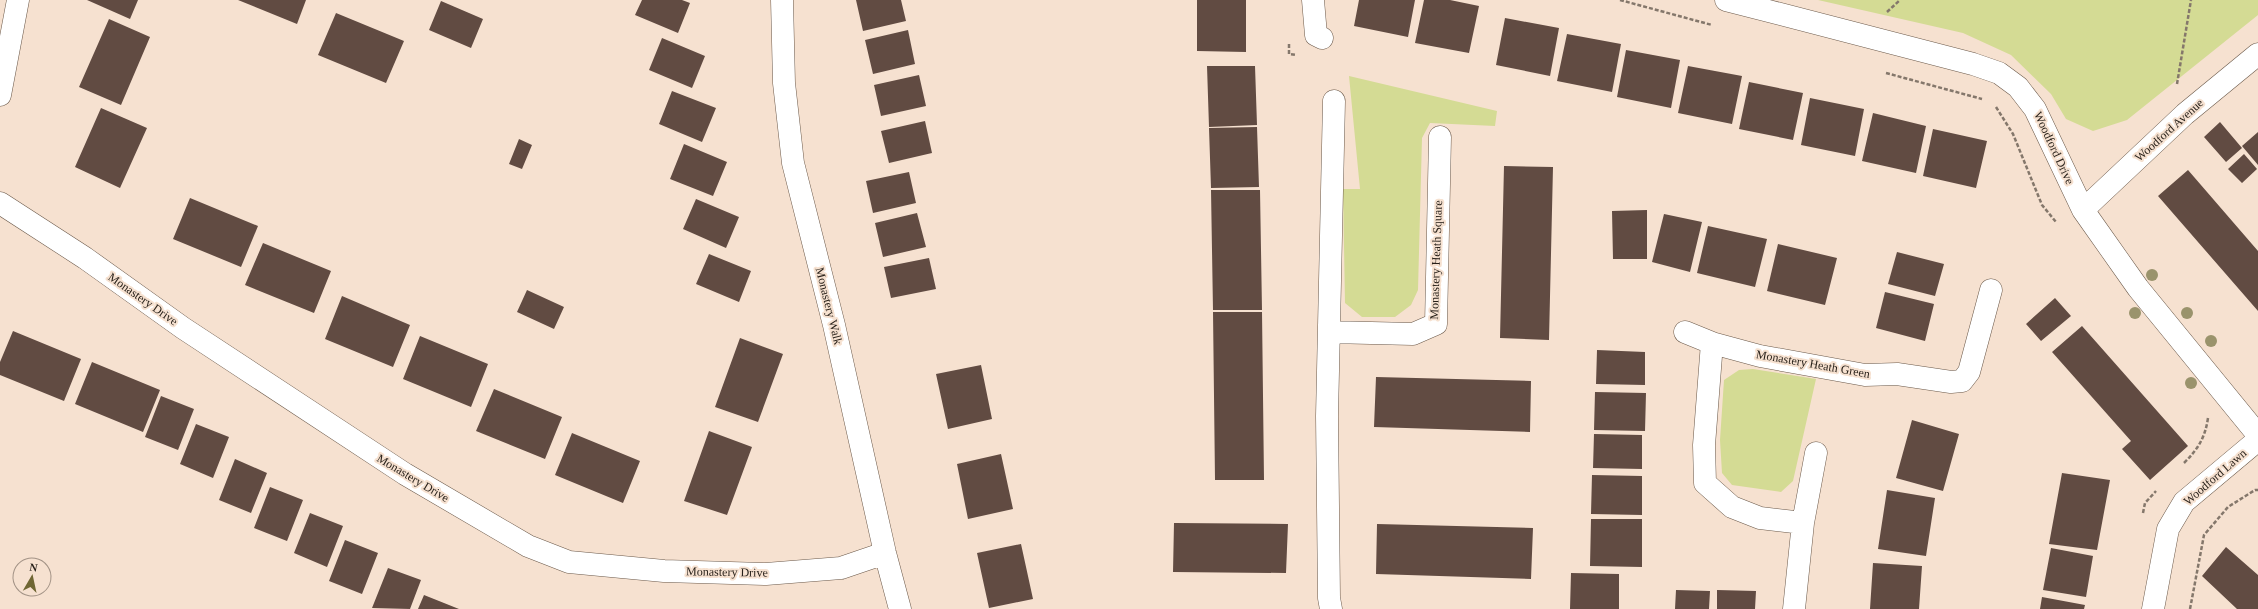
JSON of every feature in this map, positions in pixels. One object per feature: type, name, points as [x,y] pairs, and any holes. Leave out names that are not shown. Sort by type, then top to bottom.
[{"type":"street","points":[[0,95],[18,0]]},
{"type":"street","name":"Monastery Walk","points":[[782,0],[784,83],[793,163],[834,325],[885,553],[900,609]]},
{"type":"street","points":[[1313,0],[1316,35],[1322,38]]},
{"type":"street","name":"Woodford Drive","points":[[1726,0],[1973,64],[1999,73],[2018,87],[2036,109],[2083,210],[2138,288],[2258,435]]},
{"type":"street","name":"Woodford Avenue","points":[[2083,210],[2185,114],[2258,54]]},
{"type":"street","points":[[1331,609],[1329,598],[1327,416],[1334,101]]},
{"type":"street","name":"Monastery Heath Square","points":[[1329,332],[1414,334],[1436,324],[1440,137]]},
{"type":"street","name":"Monastery Drive","points":[[0,202],[85,258],[183,328],[405,474],[528,546],[569,562],[664,571],[766,574],[841,568],[885,553]]},
{"type":"street","name":"Monastery Heath Green","points":[[1685,332],[1712,343],[1760,356],[1866,375],[1897,374],[1931,380],[1962,381],[1969,372],[1991,290]]},
{"type":"street","points":[[1712,343],[1704,445],[1705,483],[1732,507],[1760,518],[1803,523]]},
{"type":"street","name":"Woodford Lawn","points":[[2153,609],[2168,529],[2184,502],[2258,440]]},
{"type":"street","points":[[1794,609],[1803,523],[1816,453]]},
{"type":"path","points":[[1620,0],[1717,26]]},
{"type":"path","points":[[1885,14],[1900,0]]},
{"type":"path","points":[[2177,85],[2191,0]]},
{"type":"path","points":[[1882,71],[1985,100]]},
{"type":"path","points":[[1992,102],[2013,134],[2042,205],[2057,223]]},
{"type":"path","points":[[2182,465],[2196,451],[2205,435],[2208,415]]},
{"type":"path","points":[[2143,515],[2145,503],[2162,485]]},
{"type":"path","points":[[2190,609],[2204,535],[2228,507],[2255,490],[2258,490]]},
{"type":"green space","points":[[1818,0],[2258,0],[2258,15],[2127,120],[2093,131],[2066,119],[2051,94],[2011,55],[1963,33]]},
{"type":"green space","points":[[1349,76],[1497,111],[1495,126],[1430,123],[1422,138],[1418,290],[1411,305],[1395,317],[1362,317],[1345,303],[1343,189],[1360,189]]},
{"type":"green space","points":[[1753,369],[1816,379],[1793,481],[1781,492],[1732,485],[1722,473],[1720,440],[1724,380],[1739,370]]},
{"type":"building","points":[[87,0],[138,0],[130,19]]},
{"type":"building","points":[[238,0],[306,0],[297,24]]},
{"type":"building","points":[[642,0],[682,0],[690,3],[678,33],[635,15]]},
{"type":"building","points":[[856,0],[901,0],[906,21],[863,31]]},
{"type":"building","points":[[1197,0],[1246,0],[1246,52],[1197,51]]},
{"type":"building","points":[[1359,0],[1415,0],[1408,37],[1354,26]]},
{"type":"building","points":[[1424,0],[1450,0],[1479,6],[1469,53],[1415,43]]},
{"type":"building","points":[[441,1],[483,19],[471,48],[429,30]]},
{"type":"building","points":[[336,13],[404,41],[386,83],[318,55]]},
{"type":"building","points":[[1505,18],[1559,28],[1550,76],[1496,65]]},
{"type":"building","points":[[109,19],[150,37],[121,105],[79,87]]},
{"type":"building","points":[[908,30],[915,64],[873,74],[865,40]]},
{"type":"building","points":[[1567,34],[1621,44],[1612,92],[1557,81]]},
{"type":"building","points":[[662,38],[705,56],[692,88],[649,70]]},
{"type":"building","points":[[1626,50],[1680,60],[1671,108],[1617,97]]},
{"type":"building","points":[[1207,66],[1255,66],[1257,125],[1209,127]]},
{"type":"building","points":[[1688,66],[1742,76],[1732,124],[1678,113]]},
{"type":"building","points":[[919,75],[926,106],[881,116],[874,85]]},
{"type":"building","points":[[1749,82],[1803,93],[1793,140],[1739,129]]},
{"type":"building","points":[[672,91],[716,108],[702,142],[659,124]]},
{"type":"building","points":[[1810,98],[1864,109],[1855,156],[1801,145]]},
{"type":"building","points":[[101,108],[147,128],[120,188],[75,167]]},
{"type":"building","points":[[1873,113],[1926,126],[1916,173],[1862,161]]},
{"type":"building","points":[[925,121],[932,153],[889,163],[881,131]]},
{"type":"building","points":[[2220,122],[2242,148],[2226,162],[2204,137]]},
{"type":"building","points":[[1257,127],[1259,187],[1211,188],[1209,128]]},
{"type":"building","points":[[1933,129],[1987,141],[1976,188],[1923,176]]},
{"type":"building","points":[[2258,132],[2258,165],[2242,146]]},
{"type":"building","points":[[519,139],[532,145],[522,169],[509,164]]},
{"type":"building","points":[[684,144],[727,162],[713,196],[670,179]]},
{"type":"building","points":[[2244,154],[2257,169],[2242,183],[2228,169]]},
{"type":"building","points":[[1504,166],[1553,167],[1549,340],[1500,338]]},
{"type":"building","points":[[2188,170],[2258,251],[2258,311],[2158,196]]},
{"type":"building","points":[[909,172],[916,203],[873,213],[866,181]]},
{"type":"building","points":[[1211,190],[1260,190],[1262,310],[1213,310]]},
{"type":"building","points":[[190,198],[258,226],[241,267],[173,239]]},
{"type":"building","points":[[696,199],[739,217],[726,248],[683,229]]},
{"type":"building","points":[[1647,210],[1647,259],[1613,259],[1612,211]]},
{"type":"building","points":[[917,213],[926,247],[883,257],[875,223]]},
{"type":"building","points":[[1664,214],[1702,222],[1690,272],[1652,262]]},
{"type":"building","points":[[1708,226],[1767,239],[1755,287],[1697,273]]},
{"type":"building","points":[[263,243],[331,271],[314,313],[245,285]]},
{"type":"building","points":[[1778,244],[1837,258],[1825,305],[1767,291]]},
{"type":"building","points":[[1897,252],[1944,264],[1935,296],[1888,284]]},
{"type":"building","points":[[709,254],[751,271],[739,302],[696,284]]},
{"type":"building","points":[[929,258],[936,289],[891,298],[884,267]]},
{"type":"building","points":[[527,290],[564,307],[554,329],[517,312]]},
{"type":"building","points":[[1885,292],[1934,304],[1925,341],[1876,328]]},
{"type":"building","points":[[342,296],[410,325],[393,367],[325,339]]},
{"type":"building","points":[[2055,298],[2071,316],[2041,341],[2026,324]]},
{"type":"building","points":[[1213,312],[1262,312],[1264,480],[1215,480]]},
{"type":"building","points":[[2082,326],[2188,446],[2150,480],[2122,449],[2131,441],[2052,352]]},
{"type":"building","points":[[13,331],[81,359],[64,401],[0,375],[0,362]]},
{"type":"building","points":[[420,336],[488,364],[471,407],[403,379]]},
{"type":"building","points":[[740,338],[783,354],[758,422],[715,407]]},
{"type":"building","points":[[1597,350],[1645,352],[1645,385],[1596,384]]},
{"type":"building","points":[[92,362],[160,390],[143,432],[75,404]]},
{"type":"building","points":[[981,365],[992,419],[948,429],[936,374]]},
{"type":"building","points":[[1376,377],[1531,381],[1530,432],[1374,427]]},
{"type":"building","points":[[494,389],[562,417],[545,459],[476,431]]},
{"type":"building","points":[[1595,392],[1646,393],[1645,431],[1594,430]]},
{"type":"building","points":[[161,396],[194,409],[178,450],[145,437]]},
{"type":"building","points":[[1912,420],[1959,434],[1943,491],[1896,478]]},
{"type":"building","points":[[196,424],[229,437],[213,478],[180,464]]},
{"type":"building","points":[[709,431],[752,447],[727,515],[684,501]]},
{"type":"building","points":[[572,433],[640,461],[623,503],[555,475]]},
{"type":"building","points":[[1594,434],[1642,435],[1642,469],[1593,468]]},
{"type":"building","points":[[1001,454],[1013,509],[968,519],[957,464]]},
{"type":"building","points":[[235,459],[267,473],[251,513],[219,500]]},
{"type":"building","points":[[2062,473],[2110,480],[2097,550],[2049,544]]},
{"type":"building","points":[[1592,475],[1642,476],[1642,515],[1591,514]]},
{"type":"building","points":[[270,487],[303,500],[287,541],[254,528]]},
{"type":"building","points":[[1887,490],[1935,498],[1926,556],[1878,549]]},
{"type":"building","points":[[310,513],[343,526],[327,567],[294,553]]},
{"type":"building","points":[[1591,519],[1642,519],[1642,567],[1590,566]]},
{"type":"building","points":[[1174,523],[1288,524],[1286,573],[1173,572]]},
{"type":"building","points":[[1377,524],[1533,528],[1531,579],[1376,574]]},
{"type":"building","points":[[345,540],[378,553],[362,594],[329,581]]},
{"type":"building","points":[[1021,544],[1033,599],[989,608],[977,553]]},
{"type":"building","points":[[2226,547],[2258,575],[2258,609],[2237,609],[2202,576]]},
{"type":"building","points":[[2051,548],[2093,556],[2086,597],[2043,590]]},
{"type":"building","points":[[1873,563],[1922,566],[1919,609],[1870,609]]},
{"type":"building","points":[[388,568],[421,580],[410,609],[372,608]]},
{"type":"building","points":[[1571,573],[1619,574],[1619,609],[1570,609]]},
{"type":"building","points":[[1676,590],[1710,591],[1709,609],[1675,609]]},
{"type":"building","points":[[1717,590],[1756,591],[1755,609],[1717,609]]},
{"type":"building","points":[[424,595],[459,609],[418,609]]},
{"type":"building","points":[[2042,597],[2085,605],[2084,609],[2040,609]]}]
